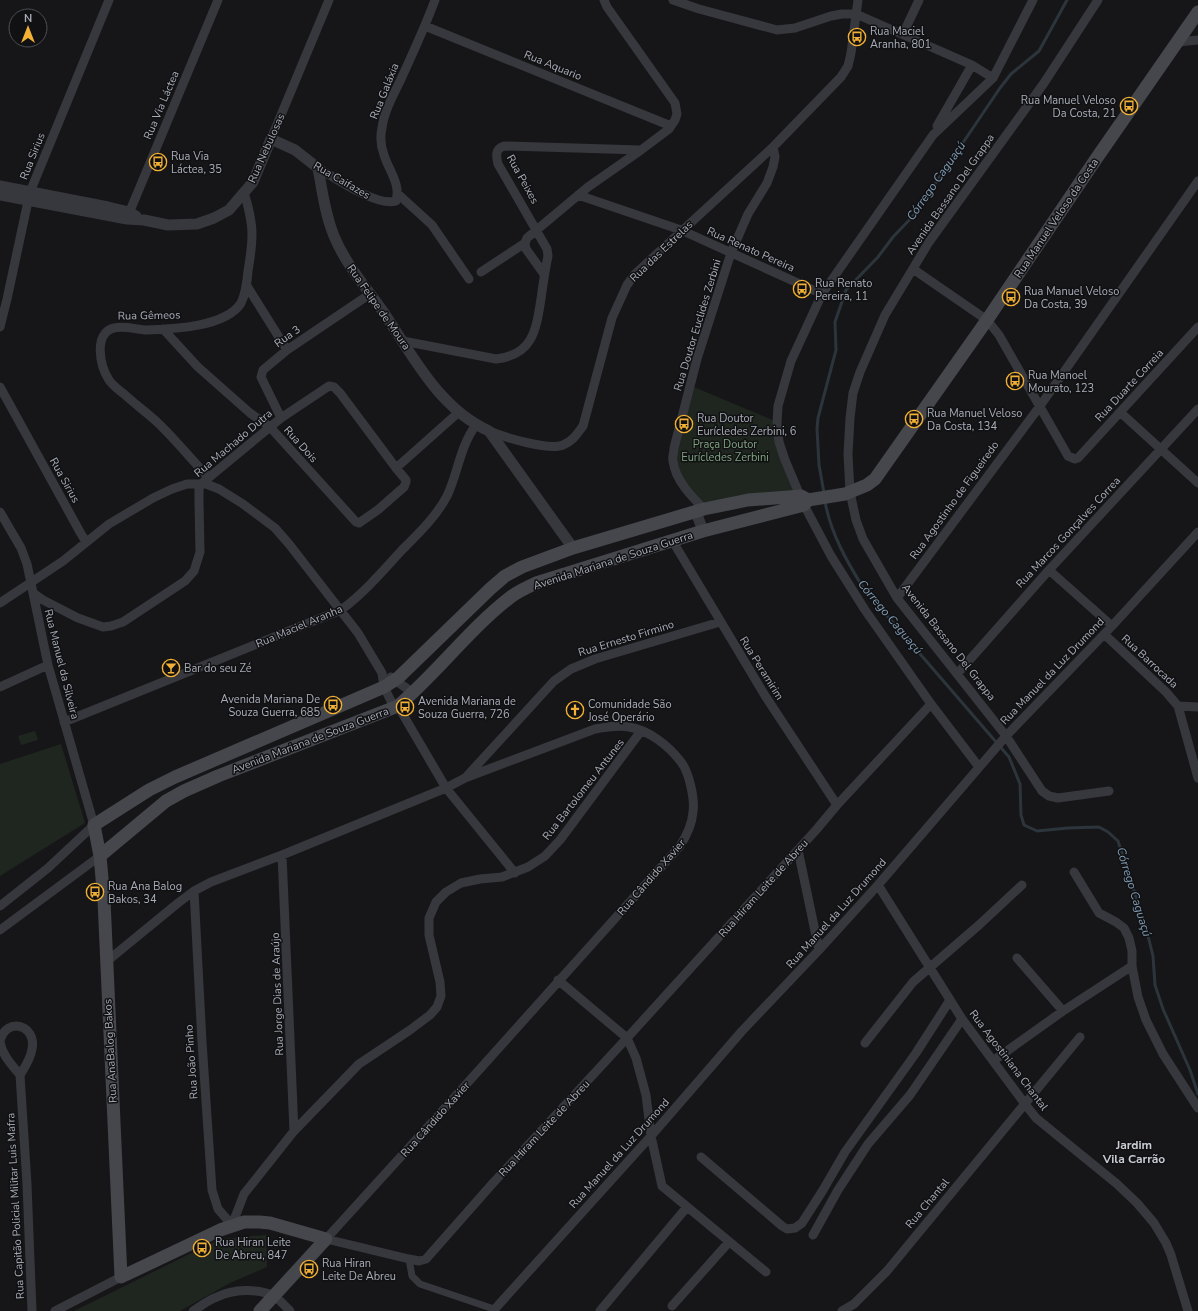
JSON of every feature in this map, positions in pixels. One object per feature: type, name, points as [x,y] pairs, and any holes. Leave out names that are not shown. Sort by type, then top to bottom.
[{"type":"main road","name":"Rua Manuel Veloso da Costa","points":[[807,500],[847,493],[867,485],[875,479],[987,320],[1198,12]]},
{"type":"main road","name":"Avenida Mariana de Souza Guerra","points":[[94,825],[149,790],[175,777],[384,687],[396,680],[490,589],[505,576],[522,567],[573,548],[699,512],[748,500],[807,500]]},
{"type":"main road","name":"Avenida Mariana de Souza Guerra","points":[[100,856],[166,801],[184,790],[396,706],[413,693],[494,611],[513,595],[543,580],[672,540],[702,529],[807,500]]},
{"type":"main road","name":"Rua AnaBalog Bakos","points":[[94,825],[100,856],[104,900],[121,1277]]},
{"type":"main road","name":"Rua Hiram Leite de Abreu","points":[[121,1277],[208,1235],[232,1225],[244,1222],[270,1223],[326,1239]]},
{"type":"main road","name":"Rua Cândido Xavier","points":[[260,1311],[275,1297],[326,1239]]},
{"type":"street","name":"Rua Sirius","points":[[0,327],[29,196],[109,0]]},
{"type":"street","name":"Rua Via Láctea","points":[[128,216],[218,0]]},
{"type":"street","name":"Rua Nebulosas","points":[[0,186],[29,196],[168,225],[197,224],[214,218],[229,210],[253,182],[329,0]]},
{"type":"street","name":"Rua Galáxia","points":[[398,194],[397,185],[383,154],[381,145],[382,127],[387,108],[425,26],[435,0]]},
{"type":"street","points":[[480,272],[525,243],[527,238],[578,195],[658,138],[671,126],[675,120],[677,114],[675,103],[607,7],[604,0]]},
{"type":"street","points":[[673,0],[706,11],[777,30],[795,28],[836,15],[856,14],[972,64],[993,78]]},
{"type":"street","name":"Rua das Estrelas","points":[[476,425],[506,438],[552,447],[563,445],[574,438],[583,426],[612,318],[627,285],[634,274],[773,146],[841,77],[848,66],[851,53],[858,0]]},
{"type":"street","points":[[904,34],[920,0]]},
{"type":"street","points":[[933,134],[993,78],[1033,0]]},
{"type":"street","name":"Avenida Bassano Del Grappa","points":[[1098,0],[1044,83],[929,242],[885,315],[860,372],[853,393],[850,418],[847,493],[863,539],[897,598],[958,673],[1003,739],[1042,791],[1049,796],[1058,798],[1109,791]]},
{"type":"street","name":"Rua Aquario","points":[[425,26],[671,126]]},
{"type":"street","points":[[1178,42],[1198,40]]},
{"type":"street","points":[[972,64],[933,134],[822,294],[791,361],[778,406],[777,423],[785,460],[807,500],[846,581],[931,704],[979,767]]},
{"type":"street","name":"Rua Caifazes","points":[[271,139],[295,150],[318,168],[367,196],[391,203],[396,201],[398,194]]},
{"type":"street","name":"Rua Doutor Euclides Zerbini","points":[[699,512],[692,497],[678,476],[673,461],[674,448],[697,359],[731,253],[748,214],[767,183],[774,167],[773,146]]},
{"type":"street","name":"Rua Peixes","points":[[403,341],[491,358],[504,358],[513,355],[525,347],[535,329],[538,321],[544,274],[548,256],[547,249],[498,164],[496,156],[500,147],[641,150]]},
{"type":"street","name":"Rua Felipe de Moura","points":[[318,168],[326,207],[334,235],[345,258],[438,392],[458,412],[476,425]]},
{"type":"street","name":"Rua Agostinho de Figueiredo","points":[[897,598],[1040,406],[1198,181]]},
{"type":"street","name":"Rua Gêmeos","points":[[208,477],[185,450],[157,422],[111,383],[105,373],[101,360],[102,337],[108,330],[116,327],[147,330],[211,322],[225,317],[235,309],[241,302],[247,286],[252,234],[244,193]]},
{"type":"street","points":[[398,194],[432,225],[469,279]]},
{"type":"street","name":"Rua Nebulosas","points":[[0,195],[29,196]]},
{"type":"street","name":"Rua Renato Pereira","points":[[578,195],[681,230],[822,294]]},
{"type":"street","points":[[525,243],[526,249],[544,274]]},
{"type":"street","points":[[913,269],[987,320],[999,335],[1040,406]]},
{"type":"street","points":[[247,286],[287,350]]},
{"type":"street","name":"Rua 3","points":[[280,418],[261,377],[263,370],[287,350],[370,294]]},
{"type":"street","name":"Rua Duarte Correia","points":[[1040,406],[1068,456],[1071,458],[1078,458],[1198,327]]},
{"type":"street","name":"Rua Dois","points":[[163,329],[198,367],[250,413],[270,427],[341,507],[358,523],[380,509],[406,485],[406,480],[396,468]]},
{"type":"street","name":"Rua Machado Dutra","points":[[33,593],[43,600],[78,618],[103,627],[123,622],[186,581],[198,563],[200,552],[199,489],[201,484],[280,418],[326,387],[332,385],[340,393],[396,468]]},
{"type":"street","name":"Rua Sirius","points":[[0,387],[86,542]]},
{"type":"street","name":"Rua Marcos Gonçalves Correa","points":[[958,673],[1049,570],[1162,450],[1198,409]]},
{"type":"street","points":[[396,468],[458,412]]},
{"type":"street","points":[[1120,412],[1198,483]]},
{"type":"street","name":"Rua Maciel Aranha","points":[[64,722],[340,610],[350,603],[388,566],[439,509],[457,473],[465,442],[476,425]]},
{"type":"street","points":[[489,431],[573,548]]},
{"type":"street","points":[[0,603],[71,555],[109,524],[153,498],[187,484],[201,484],[219,489],[243,504],[275,528],[358,633],[382,673],[384,687],[446,788],[515,873]]},
{"type":"street","name":"Rua Manuel da Silveira","points":[[0,512],[21,548],[27,564],[48,665],[94,825]]},
{"type":"street","points":[[699,512],[702,529]]},
{"type":"street","name":"Rua Manuel da Luz Drumond","points":[[494,1310],[651,1136],[742,1031],[878,885],[950,803],[1003,739],[1112,626],[1198,532]]},
{"type":"street","name":"Rua Peramirim","points":[[672,540],[764,694],[837,804]]},
{"type":"street","points":[[1049,570],[1112,626]]},
{"type":"street","name":"Rua Ernesto Firmino","points":[[465,778],[554,681],[571,669],[595,659],[720,622]]},
{"type":"street","name":"Rua Barrocada","points":[[1104,634],[1166,692],[1178,706]]},
{"type":"street","points":[[0,687],[48,665]]},
{"type":"street","points":[[382,673],[396,680],[413,693]]},
{"type":"street","name":"Rua Hiram Leite de Abreu","points":[[326,1239],[419,1261],[426,1259],[493,1183],[798,850],[837,804],[931,704]]},
{"type":"street","points":[[1198,707],[1178,706],[1198,778]]},
{"type":"street","name":"Rua Cândido Xavier","points":[[106,962],[178,903],[194,891],[211,882],[282,855],[446,788],[465,778],[595,729],[613,726],[630,727],[641,731],[662,741],[682,762],[688,776],[692,794],[693,812],[688,832],[680,846],[326,1239]]},
{"type":"street","name":"Rua Bartolomeu Antunes","points":[[232,1225],[244,1194],[294,1131],[359,1064],[430,1015],[437,1007],[440,996],[440,982],[429,935],[429,918],[436,902],[446,892],[461,883],[480,879],[502,877],[515,873],[528,868],[545,856],[560,840],[641,731]]},
{"type":"street","name":"Avenida Mariana de Souza Guerra","points":[[1,902],[48,868],[94,825]]},
{"type":"street","points":[[798,850],[819,950]]},
{"type":"street","name":"Rua Jorge Dias de Araújo","points":[[282,855],[294,1131]]},
{"type":"street","name":"Avenida Mariana de Souza Guerra","points":[[0,930],[100,856]]},
{"type":"street","points":[[1074,872],[1098,913],[1124,928],[1129,938],[1132,951],[1132,966],[1138,996],[1146,1020],[1163,1054],[1198,1108]]},
{"type":"street","name":"Rua Agostiniana Chantal","points":[[878,885],[962,1020],[1036,1118],[1132,1198],[1154,1223],[1166,1242],[1188,1311]]},
{"type":"street","points":[[865,1043],[905,990],[980,925],[1022,885]]},
{"type":"street","name":"Rua João Pinho","points":[[194,891],[212,1190],[218,1209],[232,1225]]},
{"type":"street","points":[[1017,958],[1063,1011]]},
{"type":"street","points":[[993,1061],[1063,1011],[1132,966]]},
{"type":"street","points":[[558,980],[627,1038],[634,1050],[646,1095],[651,1136],[662,1186],[766,1272]]},
{"type":"street","points":[[701,1157],[782,1226],[787,1228],[795,1228],[802,1223],[845,1152],[916,1053],[950,1000]]},
{"type":"street","points":[[813,1235],[838,1190],[868,1144],[910,1095],[962,1020]]},
{"type":"street","points":[[12,1026],[26,1028],[31,1035],[33,1042],[32,1050],[20,1075],[7,1060],[0,1041],[1,1035],[5,1030],[12,1026]]},
{"type":"street","name":"Rua Chantal","points":[[842,1311],[854,1304],[887,1271],[1080,1037]]},
{"type":"street","name":"Rua Capitão Policial Militar Luis Mafra","points":[[20,1075],[27,1184],[32,1311]]},
{"type":"street","points":[[600,1311],[687,1207]]},
{"type":"street","points":[[672,1306],[729,1242]]},
{"type":"street","points":[[409,1259],[412,1276],[420,1284],[494,1310]]},
{"type":"street","name":"Rua Hiram Leite de Abreu","points":[[55,1311],[121,1277]]},
{"type":"street","points":[[193,1311],[217,1296],[234,1292],[249,1291],[262,1292],[275,1297],[290,1311]]},
{"type":"green space","name":"Praça Doutor Eurícledes Zerbini","points":[[694,387],[775,421],[799,495],[740,495],[705,505],[701,501],[677,470],[675,457],[678,437]]},
{"type":"green space","points":[[35,731],[38,740],[21,745],[18,736]]},
{"type":"green space","points":[[61,744],[85,823],[0,876],[0,764]]},
{"type":"green space","points":[[266,1235],[267,1267],[230,1283],[180,1311],[74,1311],[220,1239]]},
{"type":"waterway","name":"Córrego Caguaçú","points":[[824,493],[819,465],[817,429],[818,418],[836,350],[835,322],[846,290],[878,257],[893,237],[914,215],[1011,74],[1039,51],[1067,0]]},
{"type":"waterway","name":"Córrego Caguaçú","points":[[825,501],[827,513],[835,535],[851,568],[864,589],[1009,757],[1020,784],[1021,815],[1024,825],[1037,831],[1099,827],[1108,832],[1118,841],[1146,928],[1153,956],[1155,985],[1163,1009],[1190,1070],[1198,1094]]},
{"type":"place","name":"Rua Maciel Aranha, 801","points":[[857,37]]},
{"type":"place","name":"Rua Manuel Veloso Da Costa, 21","points":[[1129,106]]},
{"type":"place","name":"Rua Via Láctea, 35","points":[[158,162]]},
{"type":"place","name":"Rua Renato Pereira, 11","points":[[802,289]]},
{"type":"place","name":"Rua Manuel Veloso Da Costa, 39","points":[[1011,297]]},
{"type":"place","name":"Rua Manoel Mourato, 123","points":[[1015,381]]},
{"type":"place","name":"Rua Manuel Veloso Da Costa, 134","points":[[914,419]]},
{"type":"place","name":"Rua Doutor Eurícledes Zerbini, 6","points":[[684,424]]},
{"type":"place","name":"Bar do seu Zé","points":[[171,668]]},
{"type":"place","name":"Avenida Mariana De Souza Guerra, 685","points":[[333,705]]},
{"type":"place","name":"Avenida Mariana de Souza Guerra, 726","points":[[405,707]]},
{"type":"place","name":"Comunidade São José Operário","points":[[575,710]]},
{"type":"place","name":"Rua Ana Balog Bakos, 34","points":[[95,892]]},
{"type":"place","name":"Rua Hiran Leite De Abreu, 847","points":[[202,1248]]},
{"type":"place","name":"Rua Hiran Leite De Abreu","points":[[309,1269]]},
{"type":"district","name":"Jardim Vila Carrão","points":[[1134,1152]]}]
